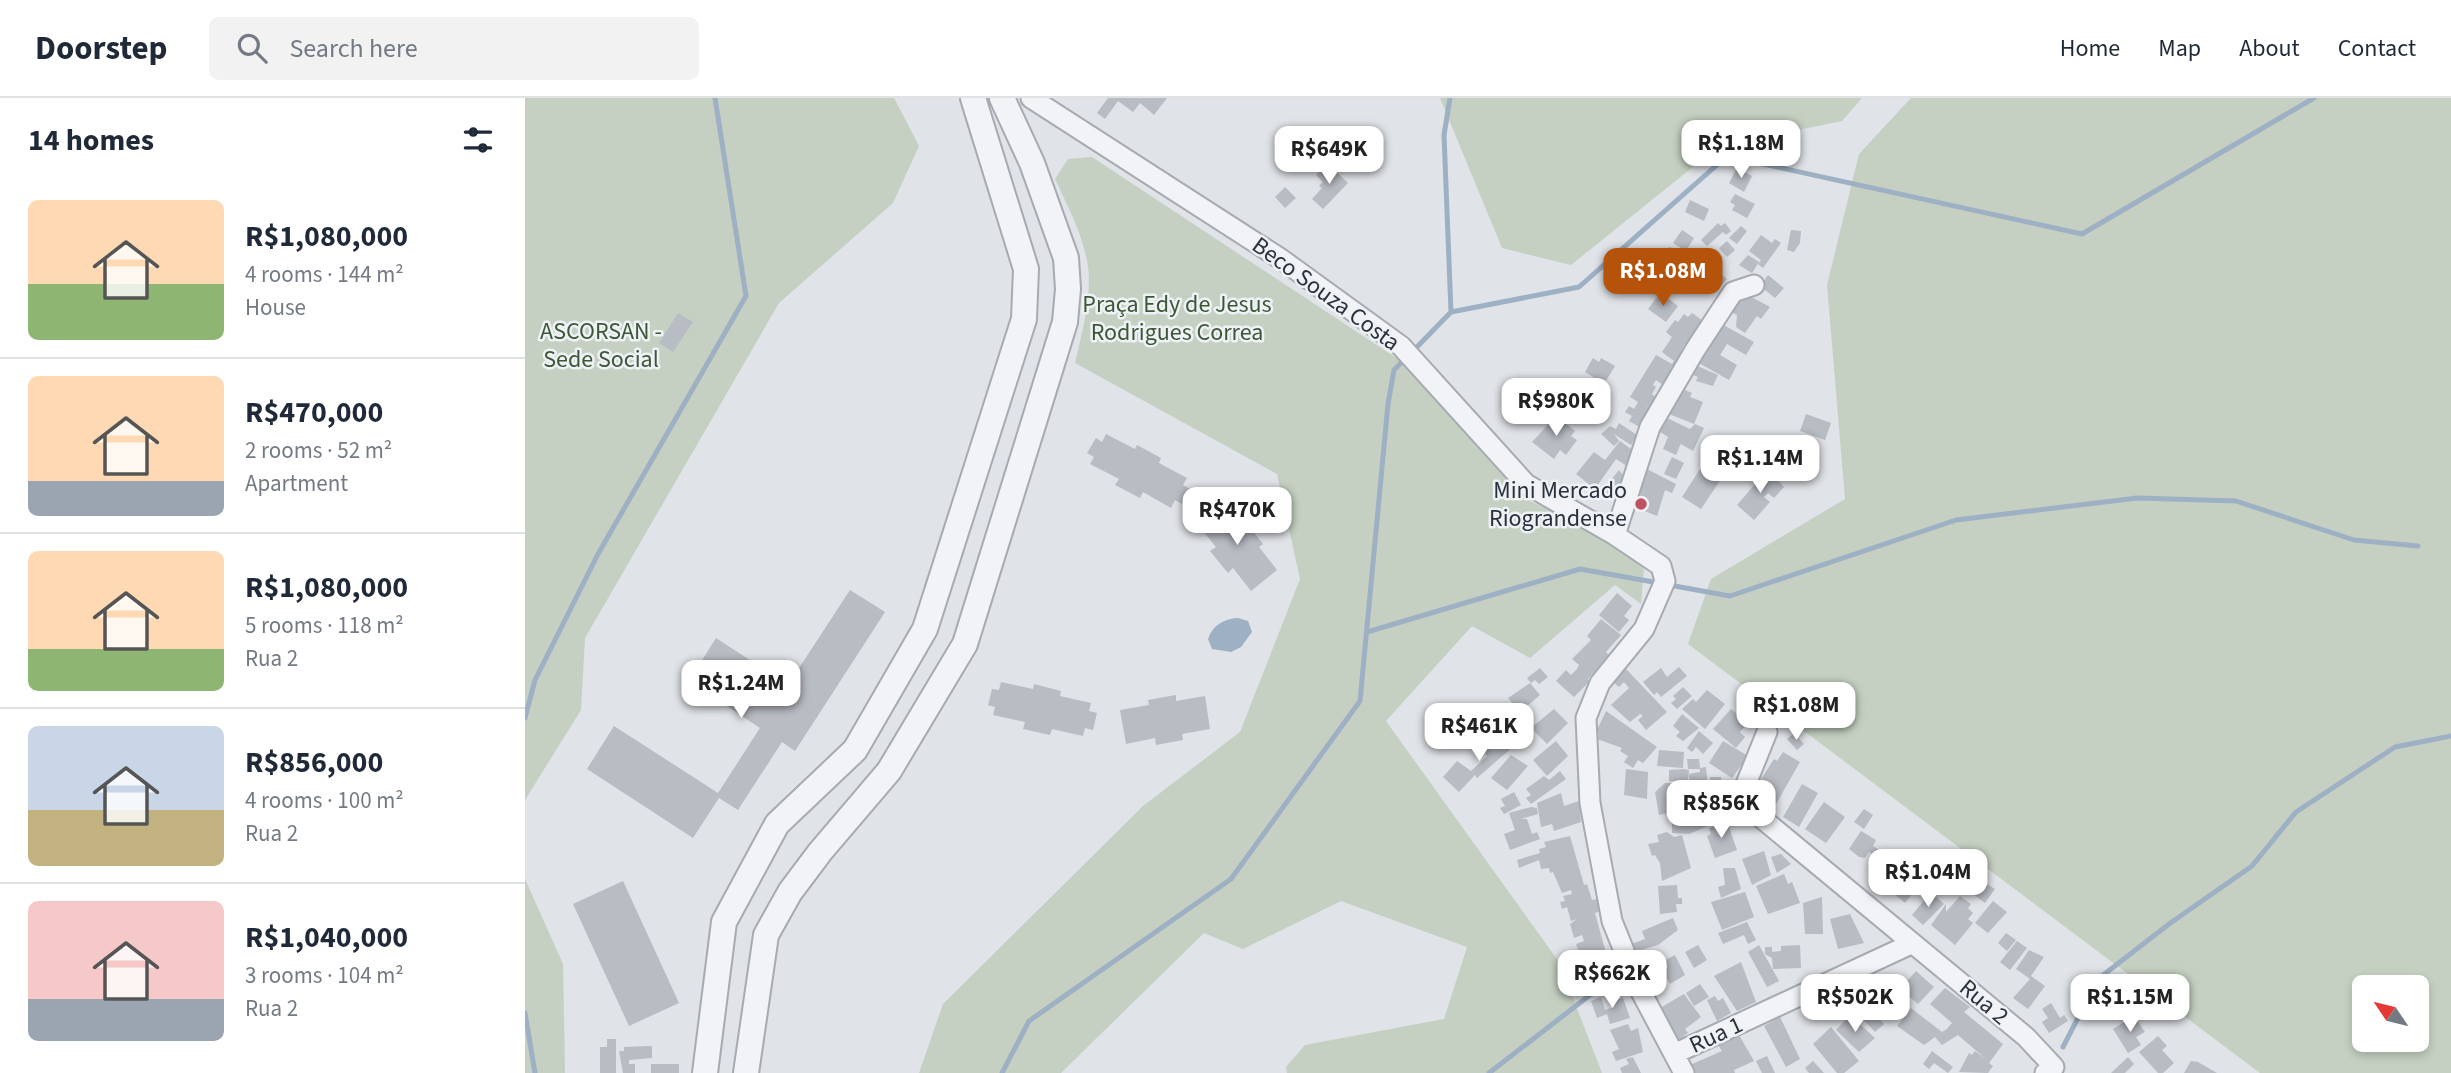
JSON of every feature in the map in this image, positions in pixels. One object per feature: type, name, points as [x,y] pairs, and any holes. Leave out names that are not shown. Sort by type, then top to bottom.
[{"type":"street","points":[[973,98],[1026,269],[1024,319],[925,629],[855,750],[776,824],[724,922],[705,1069],[746,1070],[765,935],[790,892],[820,852],[889,771],[965,644],[1065,322],[1068,289],[1066,258],[1032,163],[1002,98]]},
{"type":"street","name":"Beco Souza Costa","points":[[1031,98],[1281,259],[1401,346],[1526,484],[1615,535],[1661,566],[1665,581],[1644,629],[1599,683],[1586,718],[1590,803],[1612,921],[1639,988],[1684,1073]]},
{"type":"street","points":[[1615,535],[1650,427],[1733,292],[1754,285]]},
{"type":"street","name":"Rua 2","points":[[1767,732],[1744,789],[1742,802],[2017,1029],[2049,1070]]},
{"type":"street","points":[[855,750],[889,771]]},
{"type":"street","name":"Rua 1","points":[[1674,1054],[1911,944]]},
{"type":"green space","name":"ASCORSAN - Sede Social","points":[[525,98],[894,98],[919,146],[893,203],[779,303],[585,638],[581,710],[525,800]]},
{"type":"green space","points":[[1440,98],[1862,98],[1842,121],[1719,146],[1571,265],[1502,248]]},
{"type":"green space","points":[[1911,98],[2451,98],[2451,1073],[2260,1073],[1688,644],[1711,579],[1845,499],[1827,285],[1859,154]]},
{"type":"green space","name":"Praça Edy de Jesus Rodrigues Correa","points":[[1092,157],[1410,367],[1530,501],[1610,538],[1644,569],[1641,604],[1615,585],[1530,658],[1472,626],[1386,721],[1559,962],[1602,1073],[1287,1073],[1286,1067],[1305,1045],[1444,1019],[1467,947],[1341,901],[1243,949],[1204,933],[1061,1073],[919,1073],[943,1004],[1143,806],[1240,732],[1300,579],[1277,474],[1075,363],[1087,302],[1088,266],[1079,232],[1055,179],[1068,159]]},
{"type":"green space","points":[[525,879],[563,964],[565,1073],[525,1073]]},
{"type":"water","points":[[1238,618],[1248,621],[1252,632],[1241,647],[1231,652],[1212,649],[1208,639],[1216,626],[1223,621]]},
{"type":"building","points":[[1108,98],[1167,98],[1154,115],[1140,103],[1133,112],[1118,101],[1105,119],[1097,113]]},
{"type":"building","points":[[1327,163],[1348,183],[1323,209],[1312,199],[1322,188],[1319,186],[1323,182],[1316,175]]},
{"type":"building","points":[[1737,168],[1752,176],[1744,192],[1729,183]]},
{"type":"building","points":[[1285,187],[1296,198],[1285,208],[1275,197]]},
{"type":"building","points":[[1735,194],[1755,204],[1747,218],[1732,210],[1735,205],[1730,202]]},
{"type":"building","points":[[1690,200],[1709,209],[1704,221],[1685,212]]},
{"type":"building","points":[[1718,223],[1721,226],[1725,223],[1731,231],[1726,235],[1723,232],[1707,246],[1701,240]]},
{"type":"building","points":[[1741,226],[1747,231],[1737,244],[1729,238]]},
{"type":"building","points":[[1682,230],[1694,238],[1686,251],[1673,243]]},
{"type":"building","points":[[1791,230],[1801,231],[1800,243],[1794,252],[1787,250]]},
{"type":"building","points":[[1761,235],[1772,243],[1775,239],[1781,243],[1763,268],[1758,264],[1761,260],[1749,251]]},
{"type":"building","points":[[1727,241],[1735,250],[1727,257],[1719,248]]},
{"type":"building","points":[[1669,247],[1682,251],[1679,254],[1685,258],[1678,267],[1662,255]]},
{"type":"building","points":[[1748,255],[1759,262],[1752,273],[1739,265]]},
{"type":"building","points":[[1654,260],[1671,272],[1663,283],[1658,280],[1654,286],[1642,277]]},
{"type":"building","points":[[1714,268],[1727,279],[1722,285],[1709,275]]},
{"type":"building","points":[[1768,275],[1784,288],[1775,298],[1760,286]]},
{"type":"building","points":[[1744,293],[1770,307],[1761,319],[1757,316],[1745,333],[1736,327],[1737,315],[1731,312]]},
{"type":"building","points":[[1663,295],[1678,306],[1666,322],[1648,309],[1657,297],[1660,299]]},
{"type":"building","points":[[678,313],[693,322],[673,352],[659,343]]},
{"type":"building","points":[[1692,313],[1706,323],[1689,347],[1685,344],[1682,349],[1687,352],[1666,387],[1656,380],[1652,394],[1657,398],[1651,408],[1646,406],[1652,410],[1641,428],[1629,421],[1632,416],[1625,412],[1629,406],[1634,409],[1638,402],[1630,397],[1656,355],[1672,364],[1674,361],[1662,352],[1672,337],[1666,332],[1675,320],[1678,322],[1684,314],[1688,317]]},
{"type":"building","points":[[1720,323],[1754,342],[1746,355],[1727,344],[1720,355],[1737,365],[1729,380],[1697,362]]},
{"type":"building","points":[[1593,358],[1599,362],[1601,358],[1615,366],[1604,384],[1585,372]]},
{"type":"building","points":[[1693,364],[1718,375],[1713,386],[1696,381],[1698,377],[1688,373]]},
{"type":"building","points":[[1683,389],[1692,393],[1690,397],[1703,402],[1694,424],[1669,414]]},
{"type":"building","points":[[1806,414],[1831,423],[1825,440],[1800,431]]},
{"type":"building","points":[[1556,416],[1575,431],[1571,436],[1577,440],[1566,455],[1560,450],[1554,459],[1532,442]]},
{"type":"building","points":[[1665,417],[1690,429],[1695,424],[1704,428],[1693,451],[1658,431]]},
{"type":"building","points":[[1619,423],[1637,435],[1631,445],[1614,434],[1619,441],[1614,446],[1601,434],[1610,426],[1616,429]]},
{"type":"building","points":[[1106,434],[1135,449],[1137,445],[1161,458],[1159,463],[1187,478],[1183,485],[1190,489],[1182,504],[1175,500],[1171,508],[1143,492],[1140,498],[1115,485],[1119,479],[1090,464],[1094,457],[1087,453],[1096,438],[1102,442]]},
{"type":"building","points":[[1668,437],[1681,443],[1676,455],[1663,449]]},
{"type":"building","points":[[1620,441],[1635,452],[1630,468],[1616,459],[1595,489],[1576,474],[1594,452],[1605,460]]},
{"type":"building","points":[[1714,450],[1733,462],[1726,473],[1712,464],[1710,466],[1705,463]]},
{"type":"building","points":[[1672,457],[1684,463],[1676,479],[1664,474]]},
{"type":"building","points":[[1702,466],[1721,479],[1701,509],[1682,497]]},
{"type":"building","points":[[1643,467],[1676,484],[1672,493],[1665,490],[1657,516],[1632,506]]},
{"type":"building","points":[[1768,469],[1784,487],[1774,498],[1768,493],[1764,497],[1770,502],[1754,520],[1737,505]]},
{"type":"building","points":[[1619,470],[1629,482],[1614,500],[1602,491]]},
{"type":"building","points":[[1223,503],[1242,526],[1246,522],[1263,544],[1259,547],[1277,570],[1251,591],[1233,568],[1228,573],[1210,551],[1216,547],[1197,524]]},
{"type":"building","points":[[850,590],[885,612],[795,751],[782,742],[738,810],[719,798],[693,838],[587,769],[614,726],[718,793],[760,728],[689,681],[716,638],[788,685]]},
{"type":"building","points":[[1617,593],[1632,606],[1624,616],[1629,620],[1619,632],[1599,615]]},
{"type":"building","points":[[1601,619],[1621,635],[1606,652],[1609,655],[1588,679],[1590,681],[1574,697],[1556,681],[1566,670],[1571,675],[1577,669],[1579,665],[1572,659],[1591,640],[1587,636]]},
{"type":"building","points":[[1679,667],[1687,676],[1661,697],[1657,692],[1654,695],[1643,682],[1661,668],[1667,677]]},
{"type":"building","points":[[1540,668],[1548,677],[1539,684],[1535,680],[1531,683],[1527,678]]},
{"type":"building","points":[[1626,669],[1667,712],[1646,730],[1638,720],[1643,716],[1640,714],[1630,722],[1611,705],[1629,688],[1624,682],[1619,687],[1613,682]]},
{"type":"building","points":[[1001,682],[1033,689],[1034,684],[1061,691],[1060,696],[1091,703],[1089,711],[1097,713],[1093,730],[1085,728],[1083,736],[1052,729],[1050,735],[1023,729],[1025,722],[993,715],[995,707],[988,705],[992,689],[999,690]]},
{"type":"building","points":[[1530,683],[1540,695],[1525,708],[1527,711],[1522,715],[1508,698]]},
{"type":"building","points":[[1683,687],[1692,696],[1677,709],[1671,703],[1676,699],[1673,696]]},
{"type":"building","points":[[1707,690],[1725,704],[1705,729],[1682,709],[1693,699],[1696,702]]},
{"type":"building","points":[[1176,695],[1176,701],[1205,696],[1210,729],[1182,734],[1183,740],[1156,745],[1155,738],[1126,744],[1120,710],[1149,705],[1148,700]]},
{"type":"building","points":[[1554,709],[1568,723],[1547,744],[1531,728]]},
{"type":"building","points":[[1731,709],[1748,723],[1740,732],[1745,737],[1736,748],[1713,729]]},
{"type":"building","points":[[1606,711],[1657,747],[1643,763],[1638,760],[1633,768],[1624,762],[1628,756],[1620,751],[1622,748],[1597,739],[1599,734],[1596,732]]},
{"type":"building","points":[[1682,714],[1699,728],[1683,741],[1676,736],[1680,732],[1673,726]]},
{"type":"building","points":[[1699,731],[1713,743],[1703,754],[1696,747],[1692,752],[1687,748]]},
{"type":"building","points":[[1505,733],[1515,745],[1477,778],[1475,775],[1459,792],[1443,777],[1457,761],[1471,771],[1487,756],[1482,750]]},
{"type":"building","points":[[1794,733],[1804,744],[1797,750],[1787,739]]},
{"type":"building","points":[[1556,741],[1568,756],[1547,776],[1533,760]]},
{"type":"building","points":[[1723,741],[1748,756],[1732,778],[1709,763]]},
{"type":"building","points":[[1659,750],[1684,752],[1683,768],[1657,766]]},
{"type":"building","points":[[1783,752],[1800,762],[1776,804],[1754,790],[1774,759],[1777,761]]},
{"type":"building","points":[[1511,755],[1528,766],[1507,790],[1491,778]]},
{"type":"building","points":[[1687,759],[1699,759],[1700,768],[1706,767],[1708,788],[1711,788],[1710,777],[1721,777],[1722,786],[1716,787],[1718,805],[1688,807],[1688,815],[1717,806],[1723,807],[1725,819],[1689,834],[1672,833],[1672,812],[1659,815],[1655,792],[1665,783],[1688,784],[1690,790],[1689,774],[1700,772],[1700,769],[1688,769]]},
{"type":"building","points":[[1626,769],[1648,772],[1647,799],[1624,795]]},
{"type":"building","points":[[1669,770],[1689,770],[1688,781],[1669,781]]},
{"type":"building","points":[[1560,771],[1566,779],[1531,804],[1526,798],[1531,795],[1526,789],[1544,776],[1549,780]]},
{"type":"building","points":[[1802,784],[1818,793],[1799,827],[1783,817]]},
{"type":"building","points":[[1514,792],[1521,805],[1504,814],[1500,808],[1505,806],[1501,799]]},
{"type":"building","points":[[1561,793],[1564,806],[1579,801],[1581,822],[1554,831],[1552,824],[1541,827],[1537,803]]},
{"type":"building","points":[[1824,802],[1845,817],[1826,843],[1805,829]]},
{"type":"building","points":[[1537,808],[1538,814],[1521,819],[1527,819],[1532,834],[1537,832],[1540,839],[1510,850],[1504,834],[1515,830],[1509,813]]},
{"type":"building","points":[[1864,809],[1873,815],[1864,829],[1854,822]]},
{"type":"building","points":[[1727,822],[1737,850],[1715,858],[1707,836],[1711,834],[1709,828]]},
{"type":"building","points":[[1861,831],[1876,840],[1873,846],[1878,849],[1874,855],[1869,852],[1865,858],[1849,849]]},
{"type":"building","points":[[1667,832],[1674,837],[1682,835],[1691,868],[1662,881],[1660,863],[1655,855],[1652,856],[1648,844],[1659,842],[1657,835]]},
{"type":"building","points":[[1570,836],[1584,885],[1587,884],[1592,900],[1598,899],[1601,911],[1595,913],[1606,953],[1582,961],[1576,944],[1584,941],[1582,935],[1574,938],[1570,924],[1577,919],[1571,921],[1567,907],[1562,909],[1560,902],[1565,901],[1563,896],[1572,894],[1571,890],[1562,893],[1553,872],[1550,873],[1549,868],[1541,869],[1539,860],[1519,868],[1517,860],[1540,853],[1539,849],[1546,847],[1544,842]]},
{"type":"building","points":[[1920,850],[1927,856],[1931,850],[1938,855],[1920,878],[1906,868]]},
{"type":"building","points":[[1764,851],[1771,875],[1752,885],[1742,859]]},
{"type":"building","points":[[1781,854],[1791,864],[1777,873],[1771,857]]},
{"type":"building","points":[[1903,867],[1922,882],[1905,903],[1892,892],[1900,882],[1894,877]]},
{"type":"building","points":[[1723,868],[1735,868],[1741,889],[1721,898],[1718,887],[1725,885]]},
{"type":"building","points":[[1784,874],[1788,884],[1792,882],[1800,903],[1768,914],[1756,886]]},
{"type":"building","points":[[1979,879],[1995,889],[1985,903],[1970,892]]},
{"type":"building","points":[[623,881],[679,1003],[629,1026],[573,904]]},
{"type":"building","points":[[1677,885],[1678,898],[1682,898],[1682,904],[1676,904],[1677,912],[1660,914],[1658,886]]},
{"type":"building","points":[[1745,892],[1754,917],[1722,930],[1711,902]]},
{"type":"building","points":[[1931,892],[1944,904],[1923,925],[1912,915]]},
{"type":"building","points":[[1960,896],[1971,904],[1968,908],[1973,913],[1968,919],[1973,923],[1955,945],[1931,925],[1946,904],[1946,912]]},
{"type":"building","points":[[1822,897],[1823,934],[1805,934],[1803,903]]},
{"type":"building","points":[[1993,901],[2007,912],[1988,933],[1975,923]]},
{"type":"building","points":[[1850,914],[1864,943],[1838,949],[1830,919]]},
{"type":"building","points":[[1673,918],[1678,930],[1658,945],[1634,952],[1631,944],[1645,939],[1642,931]]},
{"type":"building","points":[[1747,922],[1756,940],[1748,944],[1744,935],[1723,944],[1718,933]]},
{"type":"building","points":[[2006,933],[2016,940],[2007,951],[1998,943]]},
{"type":"building","points":[[2017,941],[2027,948],[2010,970],[2000,962]]},
{"type":"building","points":[[1698,945],[1707,960],[1694,968],[1685,952]]},
{"type":"building","points":[[1759,945],[1779,981],[1767,987],[1748,952]]},
{"type":"building","points":[[1800,945],[1801,968],[1773,969],[1772,958],[1765,954],[1765,947],[1772,947],[1772,952],[1781,951],[1781,946]]},
{"type":"building","points":[[2029,950],[2044,957],[2031,976],[2045,986],[2028,1009],[2013,998],[2030,979],[2016,969]]},
{"type":"building","points":[[1675,955],[1685,975],[1670,984],[1662,970],[1668,967],[1664,961]]},
{"type":"building","points":[[1608,961],[1617,991],[1602,997],[1591,966]]},
{"type":"building","points":[[1741,962],[1756,1002],[1737,1011],[1714,976]]},
{"type":"building","points":[[1916,971],[1934,987],[1918,1004],[1900,989]]},
{"type":"building","points":[[1888,981],[1906,995],[1896,1008],[1878,994]]},
{"type":"building","points":[[1700,984],[1709,997],[1694,1006],[1686,993]]},
{"type":"building","points":[[1869,985],[1878,996],[1872,1000],[1883,1012],[1878,1017],[1884,1024],[1875,1032],[1851,1007],[1862,997],[1867,1002],[1870,999],[1862,991]]},
{"type":"building","points":[[1945,988],[1970,1007],[1964,1012],[2003,1044],[1989,1063],[1993,1066],[1988,1073],[1959,1072],[1969,1053],[1972,1055],[1975,1051],[1986,1059],[1958,1035],[1942,1045],[1935,1037],[1924,1045],[1897,1026],[1911,1008],[1942,1032],[1947,1029],[1952,1023],[1930,1004]]},
{"type":"building","points":[[1684,994],[1701,1017],[1685,1029],[1688,1033],[1679,1040],[1660,1008]]},
{"type":"building","points":[[1715,996],[1718,1001],[1723,998],[1731,1013],[1717,1021],[1707,1000]]},
{"type":"building","points":[[1601,997],[1605,1010],[1614,1007],[1611,1001],[1623,998],[1630,1018],[1610,1024],[1607,1014],[1597,1018],[1591,1001]]},
{"type":"building","points":[[2051,1003],[2060,1018],[2064,1015],[2068,1021],[2049,1033],[2042,1022],[2048,1018],[2042,1009]]},
{"type":"building","points":[[1850,1015],[1875,1038],[1859,1052],[1836,1030]]},
{"type":"building","points":[[2134,1016],[2145,1032],[2136,1037],[2141,1045],[2128,1053],[2113,1029]]},
{"type":"building","points":[[1780,1017],[1800,1059],[1786,1067],[1764,1026]]},
{"type":"building","points":[[1628,1024],[1631,1031],[1638,1028],[1643,1052],[1616,1061],[1612,1052],[1619,1049],[1610,1030]]},
{"type":"building","points":[[1831,1027],[1859,1061],[1844,1073],[1837,1073],[1813,1044]]},
{"type":"building","points":[[1739,1035],[1754,1061],[1734,1070],[1735,1073],[1694,1073],[1690,1065],[1722,1051],[1718,1045]]},
{"type":"building","points":[[2158,1036],[2167,1046],[2162,1050],[2174,1063],[2163,1073],[2158,1073],[2139,1052]]},
{"type":"building","points":[[607,1039],[616,1039],[616,1073],[600,1073],[600,1047],[607,1047]]},
{"type":"building","points":[[652,1046],[652,1058],[629,1060],[629,1064],[635,1064],[635,1073],[623,1073],[619,1051],[624,1051],[624,1047]]},
{"type":"building","points":[[1932,1051],[1953,1067],[1948,1073],[1934,1063],[1929,1069],[1923,1064]]},
{"type":"building","points":[[1767,1056],[1775,1073],[1762,1073],[1756,1061]]},
{"type":"building","points":[[1633,1057],[1641,1073],[1622,1073],[1620,1068],[1629,1064],[1626,1059]]},
{"type":"building","points":[[2128,1057],[2134,1064],[2125,1073],[2111,1073]]},
{"type":"building","points":[[1813,1061],[1824,1073],[1809,1073],[1805,1068]]},
{"type":"building","points":[[2191,1061],[2198,1062],[2217,1073],[2184,1073]]},
{"type":"building","points":[[651,1064],[679,1064],[679,1073],[651,1073]]},
{"type":"waterway","points":[[525,718],[535,680],[598,554],[746,296],[715,98]]},
{"type":"waterway","points":[[1450,98],[1444,135],[1451,312]]},
{"type":"waterway","points":[[1413,351],[1451,312],[1579,287],[1727,156],[2082,234],[2314,98]]},
{"type":"waterway","points":[[1002,1073],[1029,1021],[1231,879],[1360,701],[1388,404],[1394,370],[1406,358]]},
{"type":"waterway","points":[[1669,585],[1730,596],[1956,520],[2137,498],[2236,501],[2354,540],[2418,546]]},
{"type":"waterway","points":[[1367,632],[1580,569],[1659,583]]},
{"type":"waterway","points":[[2063,1047],[2098,979],[2169,924],[2252,866],[2296,812],[2395,747],[2451,736]]},
{"type":"waterway","points":[[1489,1073],[1590,995]]},
{"type":"waterway","points":[[525,1013],[535,1073]]},
{"type":"place","name":"Mini Mercado Riograndense","points":[[1641,504]]}]
